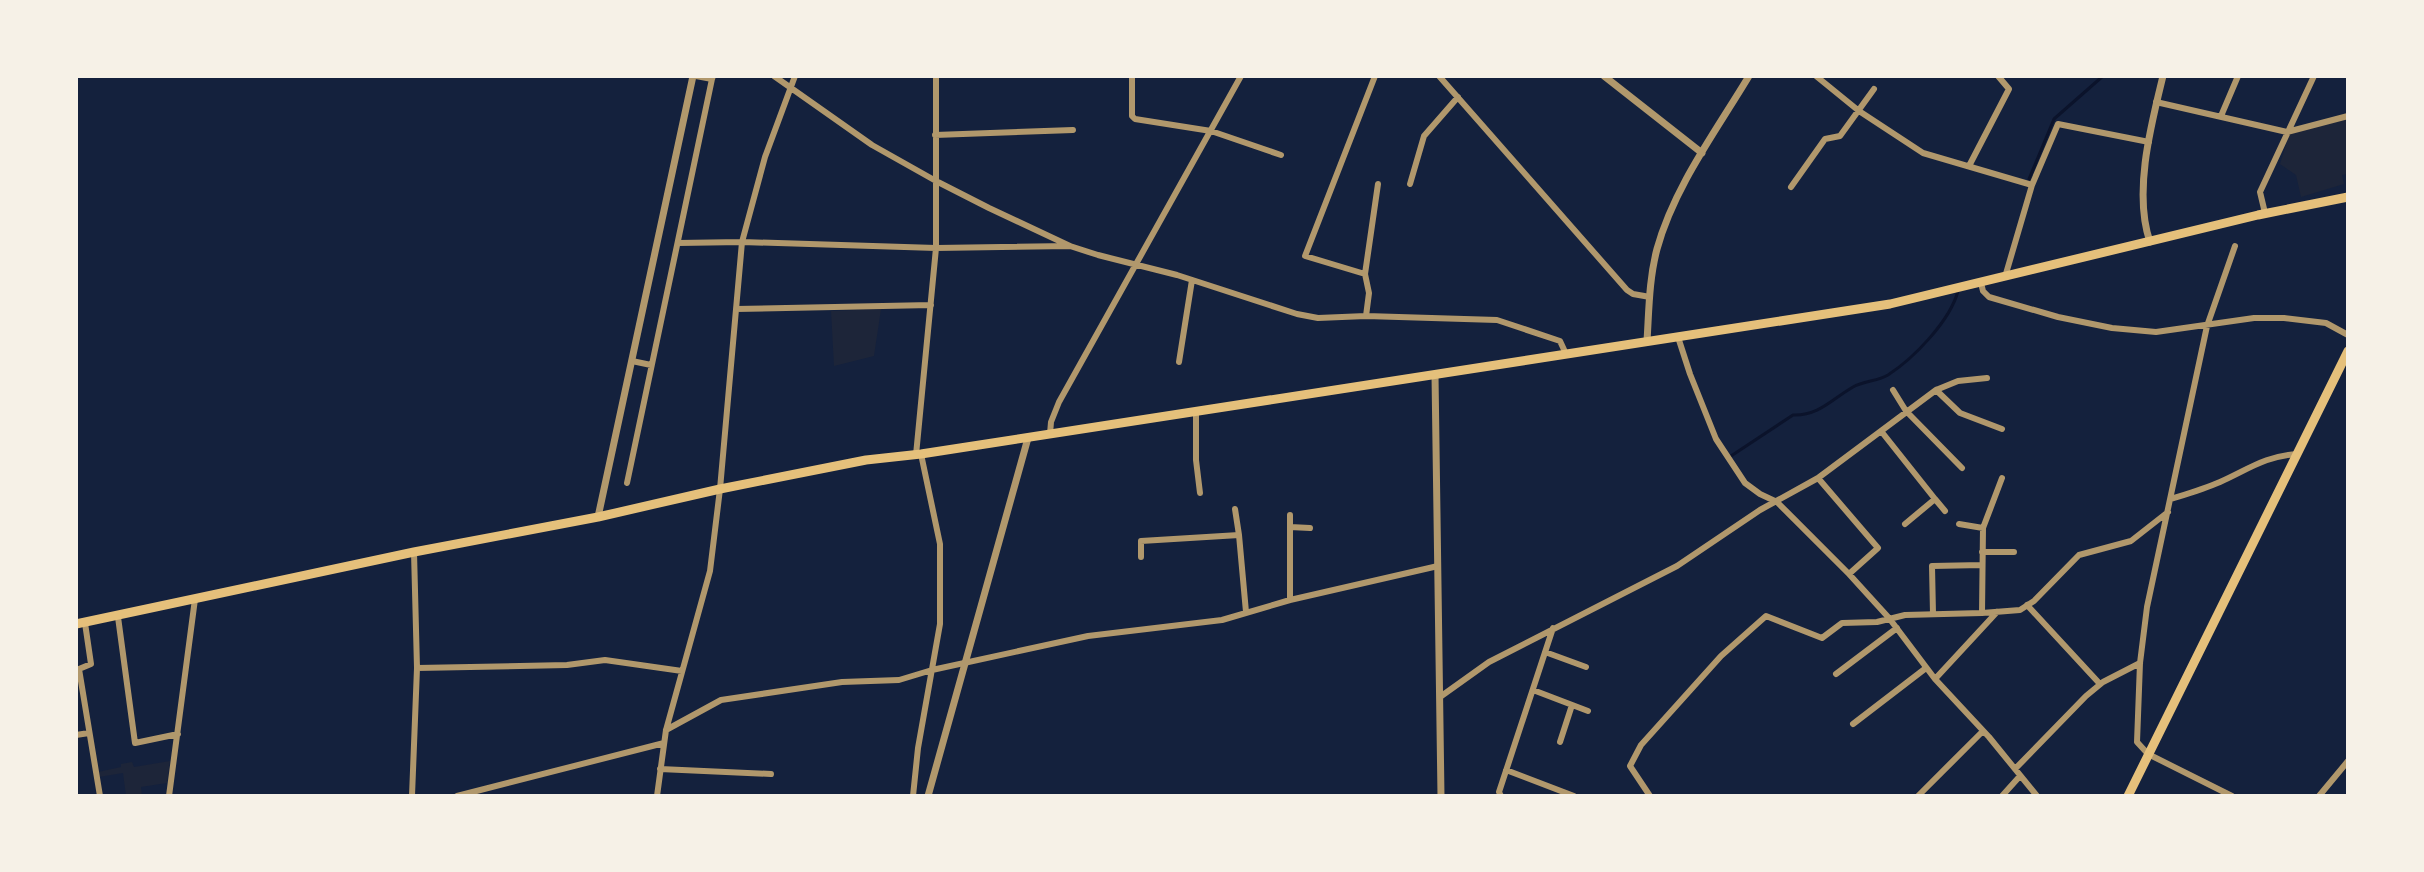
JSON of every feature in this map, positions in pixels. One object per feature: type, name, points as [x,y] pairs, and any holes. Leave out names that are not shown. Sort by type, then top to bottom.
[{"type":"main road","points":[[80,624],[866,460],[919,455],[1890,304],[2265,213],[2348,197]]},
{"type":"main road","points":[[2130,796],[2348,351]]},
{"type":"street","points":[[598,517],[694,76],[712,78],[627,483]]},
{"type":"street","points":[[774,76],[872,145],[936,181],[1070,246],[1318,318],[1366,316],[1497,320],[1560,341],[1566,354]]},
{"type":"street","points":[[657,796],[666,730],[710,571],[742,242],[765,157],[795,76]]},
{"type":"street","points":[[913,796],[918,748],[940,624],[940,544],[919,455],[936,248],[936,76]]},
{"type":"street","points":[[1132,76],[1132,116],[1135,119],[1211,131],[1281,155]]},
{"type":"street","points":[[1050,434],[1059,402],[1241,76]]},
{"type":"street","points":[[1365,274],[1305,256],[1375,76]]},
{"type":"street","points":[[1439,76],[1627,290],[1650,297]]},
{"type":"street","points":[[1604,76],[1702,153]]},
{"type":"street","points":[[1647,341],[1656,252],[1672,206],[1749,76]]},
{"type":"street","points":[[1816,76],[1859,111],[1923,153],[2032,185]]},
{"type":"street","points":[[1969,166],[2009,89],[1998,76]]},
{"type":"street","points":[[2150,242],[2145,227],[2144,179],[2163,76]]},
{"type":"street","points":[[2221,116],[2238,76]]},
{"type":"street","points":[[2265,213],[2260,192],[2314,76]]},
{"type":"street","points":[[1791,187],[1825,139],[1840,136],[1874,89]]},
{"type":"street","points":[[1410,184],[1424,136],[1458,97]]},
{"type":"street","points":[[2156,102],[2287,132],[2348,116]]},
{"type":"street","points":[[2005,277],[2032,185],[2058,124],[2149,142]]},
{"type":"street","points":[[935,135],[1073,130]]},
{"type":"street","points":[[1366,316],[1369,293],[1365,274],[1378,184]]},
{"type":"street","points":[[678,243],[936,248],[1070,246]]},
{"type":"street","points":[[2232,796],[2148,754],[2137,742],[2140,663],[2147,607],[2207,326],[2235,246]]},
{"type":"street","points":[[1179,362],[1192,280]]},
{"type":"street","points":[[1981,283],[1985,294],[2002,301],[2112,328],[2156,332],[2254,318],[2326,323],[2348,335]]},
{"type":"street","points":[[736,309],[931,305]]},
{"type":"street","points":[[1678,336],[1716,439],[1745,483],[1777,502],[1849,574],[2037,796]]},
{"type":"street","points":[[632,361],[651,365]]},
{"type":"street","points":[[1435,375],[1441,796]]},
{"type":"street","points":[[1440,697],[1489,662],[1677,566],[1760,510],[1818,478],[1936,390],[1958,381],[1987,378]]},
{"type":"street","points":[[1893,390],[1906,411],[1962,468]]},
{"type":"street","points":[[1936,390],[1960,413],[2002,429]]},
{"type":"street","points":[[1196,411],[1200,493]]},
{"type":"street","points":[[1881,431],[1945,511]]},
{"type":"street","points":[[928,796],[1028,438]]},
{"type":"street","points":[[2171,499],[2219,482],[2277,455],[2298,454]]},
{"type":"street","points":[[1818,478],[1878,548],[1849,574]]},
{"type":"street","points":[[1982,613],[1983,528],[2002,478]]},
{"type":"street","points":[[1905,524],[1935,499]]},
{"type":"street","points":[[1235,509],[1246,612]]},
{"type":"street","points":[[1650,796],[1630,766],[1641,745],[1721,656],[1766,616],[1822,638],[1842,623],[2020,610],[2059,578],[2079,555],[2131,541],[2168,512]]},
{"type":"street","points":[[1290,515],[1290,600]]},
{"type":"street","points":[[1959,524],[1983,528]]},
{"type":"street","points":[[1290,527],[1310,528]]},
{"type":"street","points":[[1141,557],[1141,541],[1239,535]]},
{"type":"street","points":[[412,796],[417,668],[414,552]]},
{"type":"street","points":[[1982,552],[2014,552]]},
{"type":"street","points":[[1933,614],[1932,566],[1982,565]]},
{"type":"street","points":[[666,730],[721,700],[842,682],[899,680],[1088,636],[1222,620],[1290,600],[1438,566]]},
{"type":"street","points":[[169,796],[195,599]]},
{"type":"street","points":[[2027,605],[2100,684]]},
{"type":"street","points":[[1935,679],[1997,612]]},
{"type":"street","points":[[118,617],[135,743],[178,734]]},
{"type":"street","points":[[80,624],[91,664],[79,669],[100,796]]},
{"type":"street","points":[[1501,796],[1499,792],[1553,628]]},
{"type":"street","points":[[1836,674],[1897,628]]},
{"type":"street","points":[[1545,652],[1586,667]]},
{"type":"street","points":[[417,668],[567,665],[605,660],[682,671]]},
{"type":"street","points":[[2015,769],[2100,684],[2140,663]]},
{"type":"street","points":[[1853,724],[1926,668]]},
{"type":"street","points":[[1533,690],[1588,711]]},
{"type":"street","points":[[1560,742],[1572,705]]},
{"type":"street","points":[[1918,796],[1983,731]]},
{"type":"street","points":[[76,735],[89,733]]},
{"type":"street","points":[[457,796],[664,743]]},
{"type":"street","points":[[2319,796],[2348,761]]},
{"type":"street","points":[[660,769],[771,774]]},
{"type":"street","points":[[1506,770],[1574,796]]},
{"type":"street","points":[[2002,796],[2020,776]]},
{"type":"shaded area","points":[[2348,119],[2348,174],[2342,175],[2344,184],[2301,197],[2296,175],[2280,164],[2289,135]]},
{"type":"shaded area","points":[[881,309],[874,356],[834,366],[831,311]]},
{"type":"shaded area","points":[[170,761],[167,783],[141,787],[142,796],[126,796],[123,773],[99,777],[98,772],[132,762],[134,767]]},
{"type":"waterway","points":[[2029,179],[2054,119],[2103,76]]},
{"type":"waterway","points":[[1731,456],[1793,415],[1818,410],[1853,387],[1884,377],[1898,368],[1939,326],[1958,291]]}]
